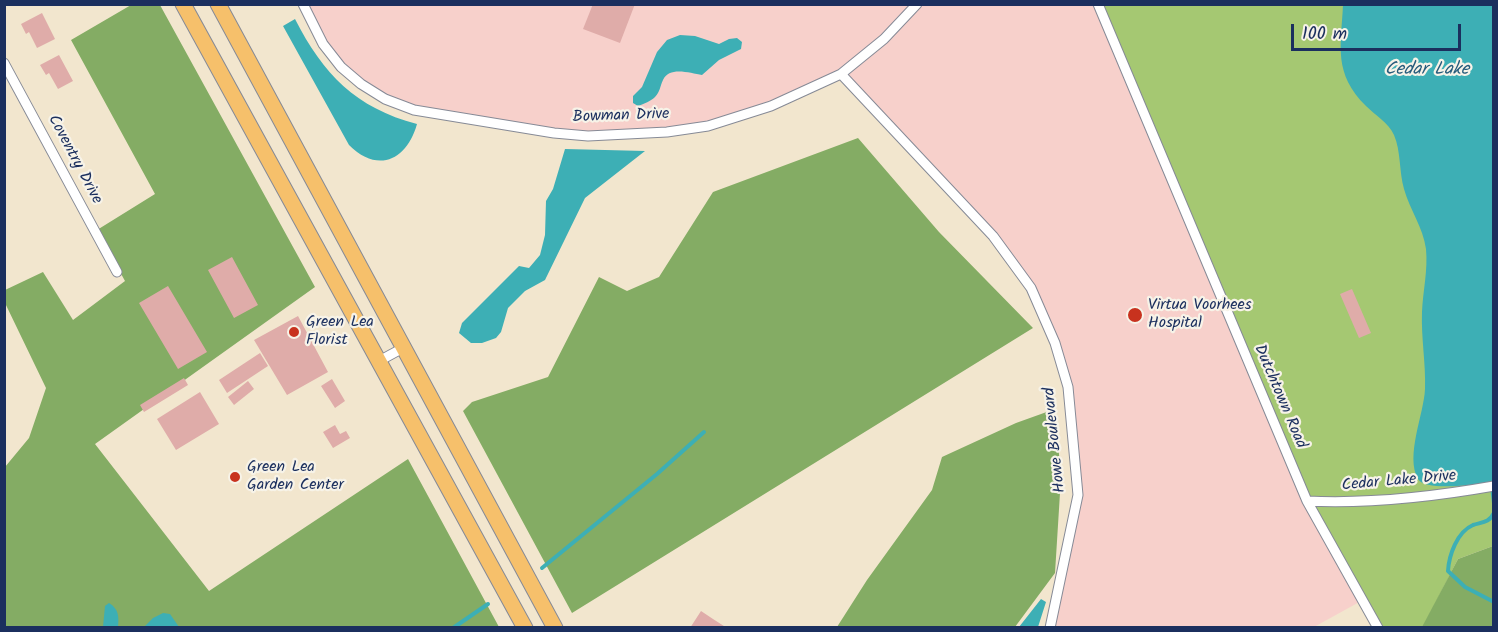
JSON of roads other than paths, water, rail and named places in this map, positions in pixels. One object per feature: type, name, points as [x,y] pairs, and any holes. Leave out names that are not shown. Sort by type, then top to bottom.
[{"type":"highway","points":[[183,4],[525,627]]},
{"type":"highway","points":[[218,4],[403,348],[556,624]]},
{"type":"street","name":"Bowman Drive","points":[[303,4],[324,44],[341,67],[361,84],[385,99],[414,110],[554,133],[588,136],[630,136],[708,126],[771,106],[841,74],[884,39],[917,4]]},
{"type":"street","name":"Dutchtown Road","points":[[1098,4],[1307,501],[1378,627]]},
{"type":"street","name":"Coventry Drive","points":[[4,63],[117,272]]},
{"type":"street","name":"Howe Boulevard","points":[[841,74],[993,236],[1031,288],[1055,343],[1068,387],[1078,495],[1050,627]]},
{"type":"street","points":[[379,361],[403,348]]},
{"type":"street","name":"Cedar Lake Drive","points":[[1307,501],[1345,503],[1417,498],[1494,486]]},
{"type":"water","name":"Cedar Lake","points":[[1343,5],[1493,5],[1493,482],[1453,486],[1431,485],[1418,479],[1415,470],[1414,447],[1425,389],[1422,322],[1426,249],[1404,189],[1394,135],[1355,94],[1344,71],[1341,59]]},
{"type":"water","points":[[295,19],[317,56],[344,86],[376,109],[417,124],[406,147],[399,154],[381,161],[360,154],[349,145],[283,26]]},
{"type":"water","points":[[680,35],[695,36],[719,44],[737,38],[742,42],[741,49],[719,60],[702,75],[670,73],[663,80],[658,93],[653,98],[638,106],[633,103],[633,96],[642,87],[657,52],[667,40]]},
{"type":"water","points":[[565,149],[645,151],[585,198],[545,280],[525,291],[508,308],[501,332],[496,338],[482,343],[471,343],[459,333],[462,323],[519,266],[529,268],[540,255],[545,235],[546,201],[553,189]]},
{"type":"water","points":[[1041,599],[1046,602],[1038,627],[1019,627]]},
{"type":"water","points":[[109,603],[118,614],[118,627],[103,627],[105,606]]},
{"type":"water","points":[[163,613],[170,614],[179,627],[144,627],[153,618]]},
{"type":"waterway","points":[[542,568],[657,474],[704,432]]},
{"type":"waterway","points":[[1492,486],[1494,503]]},
{"type":"waterway","points":[[1494,513],[1488,520],[1467,528],[1458,538],[1452,551],[1448,571],[1465,587],[1494,602]]},
{"type":"waterway","points":[[453,628],[488,604]]},
{"type":"place","name":"Virtua Voorhees Hospital","points":[[1135,315]]},
{"type":"place","name":"Green Lea Florist","points":[[294,332]]},
{"type":"place","name":"Green Lea Garden Center","points":[[235,477]]}]
